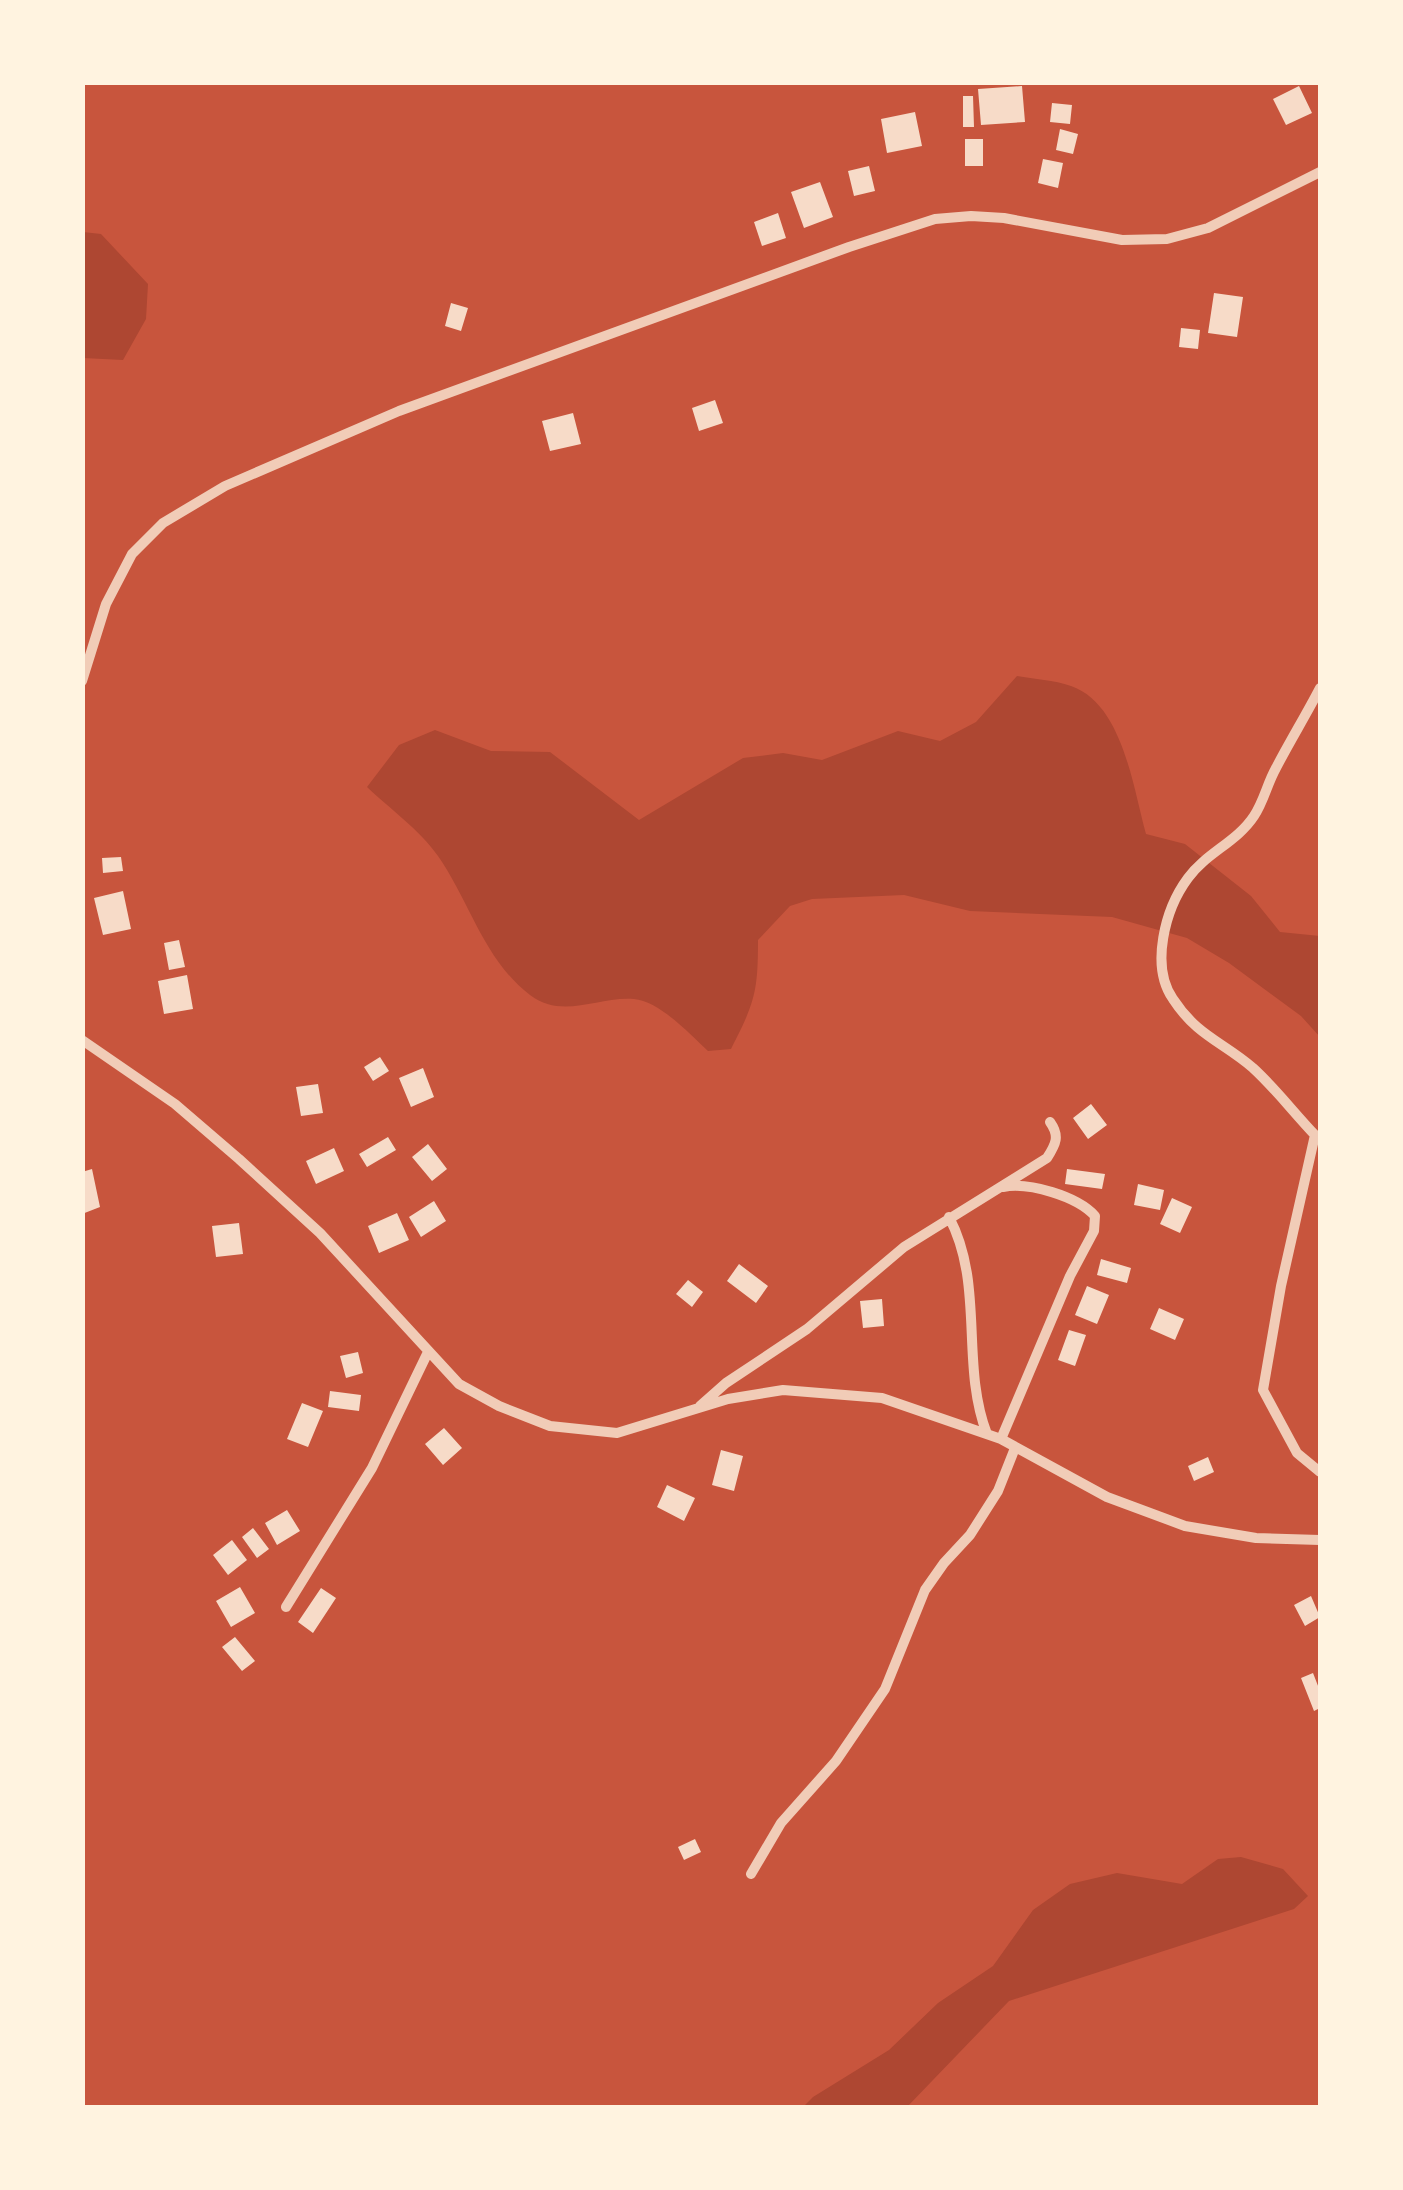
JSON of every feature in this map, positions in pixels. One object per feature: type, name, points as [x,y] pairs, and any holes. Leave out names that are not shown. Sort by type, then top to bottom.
[{"type":"street","points":[[82,681],[106,604],[132,554],[163,523],[225,486],[399,411],[936,219],[1004,218],[1074,234],[1122,240],[1167,239],[1208,228],[1320,172]]},
{"type":"street","points":[[1320,688],[1272,774],[1254,816],[1238,836],[1188,878],[1172,909],[1160,948],[1170,996],[1190,1022],[1204,1036],[1252,1067],[1314,1135],[1263,1390],[1297,1453],[1320,1472]]},
{"type":"street","points":[[82,1040],[174,1104],[239,1159],[373,1287],[460,1384],[499,1406],[550,1426],[617,1433],[728,1399],[783,1390],[882,1398],[1001,1439],[1107,1496],[1185,1526],[1256,1538],[1320,1540]]},
{"type":"street","points":[[696,1408],[807,1329],[904,1246],[1047,1158],[1056,1144],[1057,1132],[1050,1122]]},
{"type":"street","points":[[997,1188],[1012,1185],[1054,1194],[1087,1208],[1094,1216],[1094,1231],[1070,1276],[1001,1439]]},
{"type":"street","points":[[949,1217],[961,1244],[968,1276],[973,1378],[977,1408],[987,1434]]},
{"type":"street","points":[[286,1607],[372,1468],[428,1352]]},
{"type":"street","points":[[751,1874],[781,1824],[836,1761],[885,1689],[925,1590],[980,1520],[998,1491],[1015,1448]]},
{"type":"shaded area","points":[[83,232],[101,234],[148,284],[146,319],[123,360],[83,358]]},
{"type":"shaded area","points":[[1017,676],[1071,686],[1103,710],[1123,750],[1146,834],[1185,844],[1251,896],[1280,932],[1320,936],[1320,1037],[1301,1016],[1229,963],[1187,938],[1112,917],[970,911],[904,895],[812,899],[790,906],[758,940],[754,996],[731,1049],[708,1051],[674,1019],[644,1001],[621,999],[555,1006],[530,995],[489,948],[431,846],[367,787],[399,745],[435,730],[491,751],[550,752],[639,820],[743,758],[783,753],[822,760],[898,731],[940,741],[976,722]]},
{"type":"shaded area","points":[[1241,1857],[1283,1869],[1308,1896],[1294,1909],[1009,2001],[907,2107],[803,2107],[889,2050],[938,2003],[993,1966],[1033,1910],[1070,1884],[1117,1873],[1182,1884],[1218,1859]]},
{"type":"building","points":[[1022,86],[1025,122],[981,125],[978,89]]},
{"type":"building","points":[[1299,86],[1312,113],[1286,125],[1273,99]]},
{"type":"building","points":[[963,96],[973,96],[974,127],[963,127]]},
{"type":"building","points":[[1052,103],[1072,105],[1070,124],[1050,122]]},
{"type":"building","points":[[915,112],[922,146],[887,153],[881,119]]},
{"type":"building","points":[[1060,129],[1078,134],[1073,154],[1056,150]]},
{"type":"building","points":[[965,139],[983,139],[983,166],[965,166]]},
{"type":"building","points":[[1043,159],[1063,163],[1058,188],[1038,183]]},
{"type":"building","points":[[869,166],[875,191],[854,196],[848,171]]},
{"type":"building","points":[[820,182],[833,217],[804,228],[791,192]]},
{"type":"building","points":[[778,213],[786,238],[762,246],[754,222]]},
{"type":"building","points":[[1214,293],[1243,297],[1237,337],[1208,333]]},
{"type":"building","points":[[451,303],[468,308],[461,331],[445,326]]},
{"type":"building","points":[[1181,328],[1200,330],[1198,349],[1179,347]]},
{"type":"building","points":[[715,400],[723,423],[699,431],[692,408]]},
{"type":"building","points":[[573,413],[581,444],[550,451],[542,421]]},
{"type":"building","points":[[121,857],[123,871],[103,873],[102,858]]},
{"type":"building","points":[[123,891],[131,929],[103,935],[94,898]]},
{"type":"building","points":[[179,940],[185,967],[169,970],[164,943]]},
{"type":"building","points":[[187,975],[193,1009],[164,1014],[158,981]]},
{"type":"building","points":[[380,1057],[389,1071],[373,1081],[364,1067]]},
{"type":"building","points":[[423,1068],[434,1097],[411,1107],[399,1078]]},
{"type":"building","points":[[318,1084],[323,1113],[301,1116],[296,1087]]},
{"type":"building","points":[[1091,1104],[1107,1125],[1088,1139],[1073,1118]]},
{"type":"building","points":[[388,1137],[396,1150],[367,1167],[359,1154]]},
{"type":"building","points":[[428,1144],[447,1169],[432,1181],[412,1157]]},
{"type":"building","points":[[334,1148],[344,1171],[316,1184],[306,1161]]},
{"type":"building","points":[[92,1169],[100,1207],[82,1214],[82,1172]]},
{"type":"building","points":[[1067,1169],[1105,1174],[1102,1189],[1065,1184]]},
{"type":"building","points":[[1138,1184],[1164,1190],[1160,1210],[1134,1205]]},
{"type":"building","points":[[1172,1198],[1192,1207],[1180,1233],[1160,1224]]},
{"type":"building","points":[[434,1201],[446,1221],[421,1237],[409,1217]]},
{"type":"building","points":[[397,1213],[409,1240],[379,1253],[368,1226]]},
{"type":"building","points":[[239,1223],[243,1254],[216,1257],[212,1226]]},
{"type":"building","points":[[1101,1259],[1131,1268],[1127,1283],[1097,1275]]},
{"type":"building","points":[[739,1264],[768,1286],[756,1303],[727,1281]]},
{"type":"building","points":[[688,1280],[703,1292],[692,1307],[676,1294]]},
{"type":"building","points":[[1087,1286],[1109,1295],[1097,1324],[1075,1315]]},
{"type":"building","points":[[882,1299],[884,1326],[863,1328],[860,1301]]},
{"type":"building","points":[[1159,1308],[1184,1319],[1175,1340],[1150,1329]]},
{"type":"building","points":[[1069,1330],[1086,1335],[1075,1366],[1058,1360]]},
{"type":"building","points":[[358,1352],[363,1373],[346,1378],[340,1356]]},
{"type":"building","points":[[330,1391],[361,1395],[359,1411],[328,1407]]},
{"type":"building","points":[[302,1403],[323,1411],[308,1447],[287,1439]]},
{"type":"building","points":[[444,1428],[462,1448],[443,1465],[425,1444]]},
{"type":"building","points":[[721,1450],[743,1456],[734,1491],[712,1485]]},
{"type":"building","points":[[1208,1457],[1214,1472],[1194,1481],[1188,1466]]},
{"type":"building","points":[[667,1485],[695,1498],[684,1521],[657,1507]]},
{"type":"building","points":[[287,1510],[300,1531],[277,1545],[265,1523]]},
{"type":"building","points":[[253,1528],[269,1549],[257,1558],[242,1537]]},
{"type":"building","points":[[232,1540],[247,1560],[228,1575],[213,1555]]},
{"type":"building","points":[[240,1587],[255,1613],[231,1627],[216,1601]]},
{"type":"building","points":[[321,1588],[336,1598],[313,1633],[298,1622]]},
{"type":"building","points":[[1311,1596],[1320,1617],[1305,1626],[1294,1605]]},
{"type":"building","points":[[235,1637],[255,1661],[242,1671],[222,1647]]},
{"type":"building","points":[[1313,1673],[1320,1691],[1320,1708],[1314,1711],[1301,1678]]},
{"type":"building","points":[[695,1839],[701,1852],[684,1860],[678,1847]]}]
